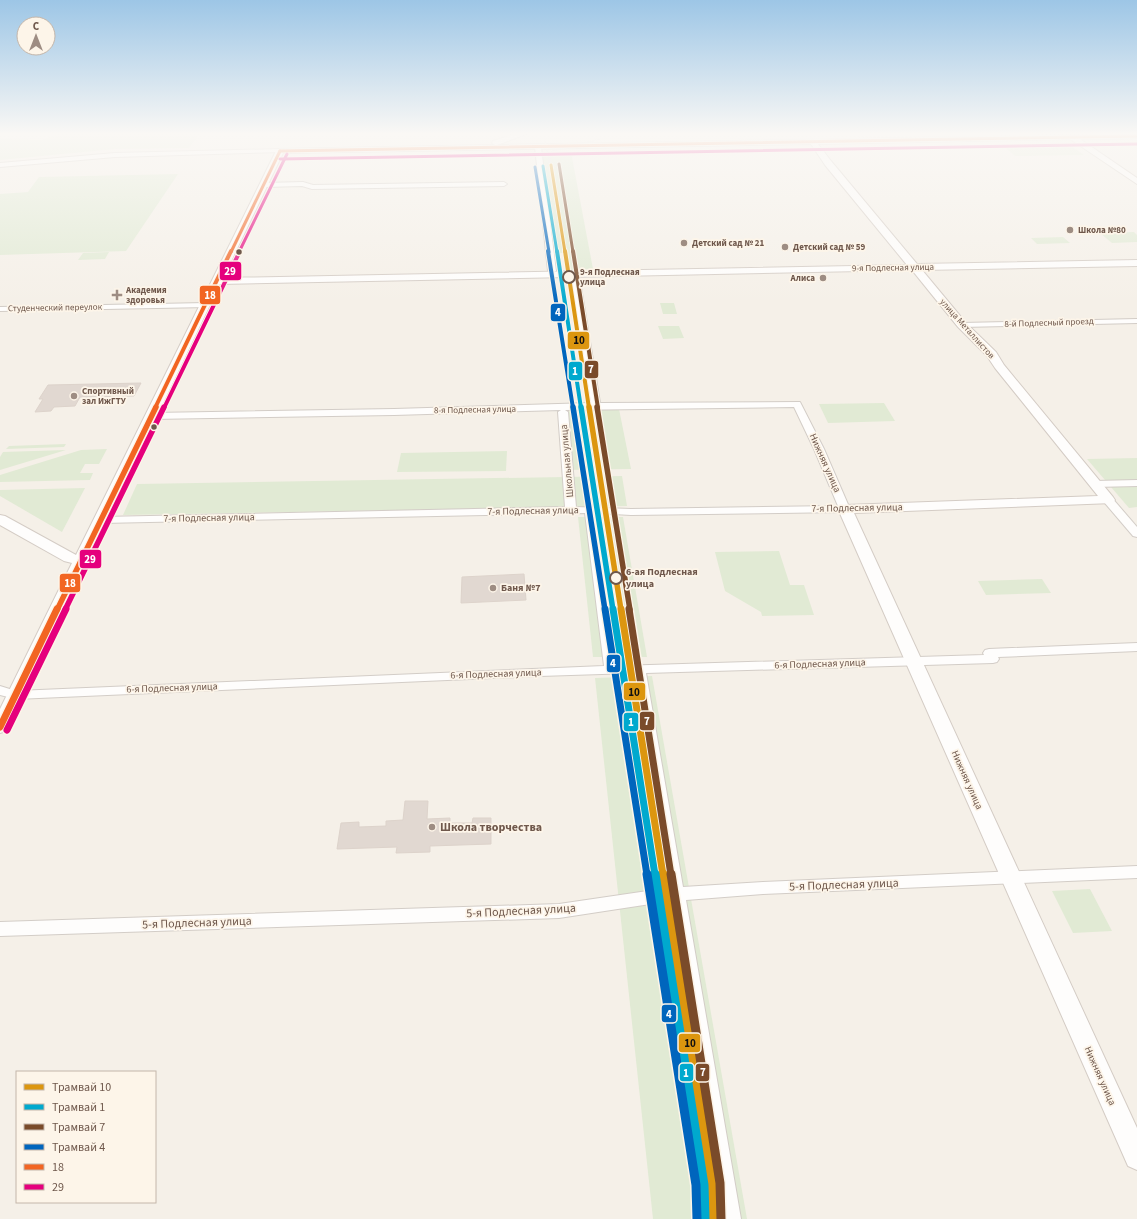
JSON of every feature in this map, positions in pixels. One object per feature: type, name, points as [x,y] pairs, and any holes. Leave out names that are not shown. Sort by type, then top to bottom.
[{"type":"street","points":[[0,727],[8,692],[83,560],[262,190]]},
{"type":"street","points":[[543,190],[552,271]]},
{"type":"street","name":"улица Металлистов","points":[[850,190],[962,325],[992,354],[999,366],[1137,534]]},
{"type":"street","name":"9-я Подлесная улица","points":[[217,282],[1137,263]]},
{"type":"street","points":[[575,275],[596,406]]},
{"type":"street","name":"Студенческий переулок","points":[[0,309],[206,305]]},
{"type":"street","name":"8-й Подлесный проезд","points":[[962,325],[1137,320]]},
{"type":"street","name":"8-я Подлесная улица","points":[[152,416],[394,412],[596,406],[797,404]]},
{"type":"street","name":"Нижняя улица","points":[[797,404],[819,449],[1137,1157]]},
{"type":"street","name":"Школьная улица","points":[[563,412],[571,510]]},
{"type":"street","points":[[1095,484],[1137,483]]},
{"type":"street","name":"7-я Подлесная улица","points":[[102,520],[571,510],[631,512],[845,509],[1108,500]]},
{"type":"street","points":[[590,510],[611,670]]},
{"type":"street","points":[[0,519],[69,558],[83,560]]},
{"type":"street","name":"6-я Подлесная улица","points":[[8,692],[639,669],[914,661],[1137,647]]},
{"type":"street","points":[[639,669],[731,1219]]},
{"type":"street","name":"5-я Подлесная улица","points":[[0,929],[558,911],[663,895],[763,888],[1137,872]]},
{"type":"green space","points":[[30,190],[167,190],[126,251],[0,255],[0,194],[28,192]]},
{"type":"green space","points":[[545,190],[578,190],[593,269],[570,270],[568,253],[551,253]]},
{"type":"green space","points":[[1134,232],[1137,235],[1137,242],[1112,243],[1100,233]]},
{"type":"green space","points":[[1063,237],[1070,243],[1037,244],[1031,238]]},
{"type":"green space","points":[[109,252],[105,259],[78,260],[83,253]]},
{"type":"green space","points":[[660,303],[674,303],[677,314],[663,314]]},
{"type":"green space","points":[[658,326],[679,326],[684,338],[663,339]]},
{"type":"green space","points":[[884,403],[895,421],[828,423],[819,404]]},
{"type":"green space","points":[[619,409],[631,469],[563,470],[558,411]]},
{"type":"green space","points":[[66,444],[64,447],[6,449],[9,446]]},
{"type":"green space","points":[[107,449],[99,464],[85,464],[80,473],[93,473],[90,480],[0,482],[0,475],[81,450]]},
{"type":"green space","points":[[66,450],[0,470],[0,457],[3,452]]},
{"type":"green space","points":[[507,451],[506,471],[397,472],[401,453]]},
{"type":"green space","points":[[1137,458],[1137,507],[1129,508],[1087,459]]},
{"type":"green space","points":[[622,476],[627,506],[123,515],[137,484]]},
{"type":"green space","points":[[85,488],[62,532],[0,496],[0,490]]},
{"type":"green space","points":[[578,517],[623,517],[647,657],[593,657]]},
{"type":"green space","points":[[779,551],[790,585],[804,585],[814,615],[762,616],[761,612],[725,591],[715,552]]},
{"type":"green space","points":[[1042,579],[1051,593],[986,595],[978,581]]},
{"type":"green space","points":[[652,676],[747,1219],[653,1219],[595,678]]},
{"type":"green space","points":[[1090,889],[1112,931],[1073,933],[1052,891]]},
{"type":"building","name":"Спортивный зал ИжГТУ","points":[[141,383],[134,396],[80,397],[75,406],[54,407],[51,411],[35,412],[43,399],[39,399],[48,385]]},
{"type":"building","name":"Баня №7","points":[[524,574],[526,600],[461,603],[462,577]]},
{"type":"building","name":"Школа творчества","points":[[405,801],[428,801],[427,819],[450,818],[450,823],[472,823],[473,818],[491,818],[491,844],[430,846],[430,852],[396,853],[397,847],[337,849],[341,823],[359,822],[359,827],[386,826],[386,821],[403,820]]},
{"type":"tram line","name":"4","points":[[539,190],[696,1185],[697,1219]]},
{"type":"tram line","name":"1","points":[[547,190],[704,1185],[705,1219]]},
{"type":"tram line","name":"10","points":[[555,190],[712,1184],[713,1219]]},
{"type":"tram line","name":"7","points":[[563,190],[720,1183],[721,1219]]},
{"type":"transit line","name":"18","points":[[0,727],[261,190]]},
{"type":"transit line","name":"29","points":[[7,730],[270,190]]},
{"type":"place","name":"Школа №80","points":[[1070,230]]},
{"type":"place","name":"Детский сад № 21","points":[[684,243]]},
{"type":"place","name":"Детский сад № 59","points":[[785,247]]},
{"type":"place","name":"9-я Подлесная улица","points":[[569,277]]},
{"type":"place","name":"Алиса","points":[[823,278]]},
{"type":"place","name":"Академия здоровья","points":[[117,295]]},
{"type":"place","name":"Спортивный зал ИжГТУ","points":[[74,396]]},
{"type":"place","name":"6-ая Подлесная улица","points":[[616,578]]},
{"type":"place","name":"Баня №7","points":[[493,588]]},
{"type":"place","name":"Школа творчества","points":[[432,827]]}]
